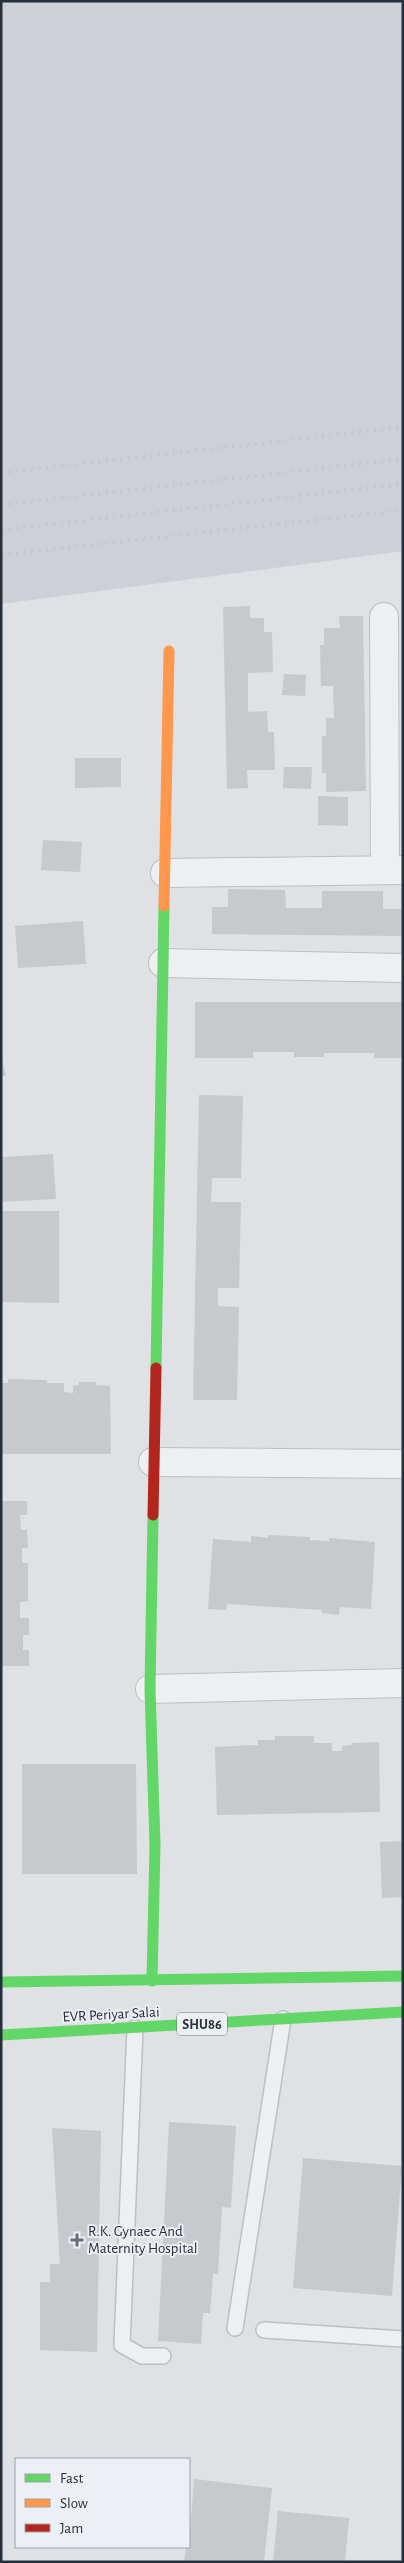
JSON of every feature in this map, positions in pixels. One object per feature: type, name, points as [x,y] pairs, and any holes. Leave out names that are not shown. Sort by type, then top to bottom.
[{"type":"street","points":[[165,873],[394,870],[384,617]]},
{"type":"street","points":[[152,1981],[155,1846],[150,1689],[169,651]]},
{"type":"street","points":[[163,964],[403,968]]},
{"type":"street","points":[[154,1462],[403,1464]]},
{"type":"street","points":[[150,1689],[403,1682]]},
{"type":"street","name":"EVR Periyar Salai","points":[[1,1982],[403,1976]]},
{"type":"street","name":"EVR Periyar Salai","points":[[1,2035],[403,2012]]},
{"type":"lane","points":[[235,2328],[283,2019]]},
{"type":"lane","points":[[135,2028],[122,2345],[142,2356],[163,2356]]},
{"type":"lane","points":[[264,2330],[403,2339]]},
{"type":"shaded area","points":[[1,1],[403,1],[403,551],[1,604]]},
{"type":"building","points":[[250,606],[250,618],[264,618],[264,632],[272,632],[273,672],[248,673],[248,712],[267,711],[268,732],[274,732],[275,770],[247,770],[248,788],[227,789],[223,607]]},
{"type":"building","points":[[339,616],[363,616],[366,791],[326,792],[326,773],[322,773],[322,736],[326,736],[326,718],[334,718],[333,686],[321,686],[320,645],[324,645],[324,628],[340,628]]},
{"type":"building","points":[[284,674],[306,675],[305,696],[282,695]]},
{"type":"building","points":[[75,758],[121,758],[121,787],[75,788]]},
{"type":"building","points":[[284,767],[312,767],[311,789],[283,788]]},
{"type":"building","points":[[318,796],[348,797],[348,826],[318,825]]},
{"type":"building","points":[[43,840],[82,842],[80,872],[41,870]]},
{"type":"building","points":[[228,889],[285,890],[286,908],[322,908],[322,891],[383,891],[383,909],[403,909],[403,936],[212,934],[212,907],[228,907]]},
{"type":"building","points":[[83,921],[86,964],[18,968],[15,926]]},
{"type":"building","points":[[195,1002],[403,1002],[403,1058],[374,1058],[374,1053],[324,1053],[324,1057],[294,1057],[294,1052],[253,1052],[253,1058],[195,1058]]},
{"type":"building","points":[[1,1055],[6,1076],[1,1076]]},
{"type":"building","points":[[199,1095],[243,1096],[241,1178],[212,1178],[211,1202],[241,1202],[239,1288],[218,1288],[218,1306],[239,1307],[237,1400],[193,1400]]},
{"type":"building","points":[[53,1154],[56,1199],[1,1202],[1,1157]]},
{"type":"building","points":[[1,1211],[59,1211],[59,1303],[1,1302]]},
{"type":"building","points":[[8,1379],[47,1380],[47,1383],[64,1383],[64,1392],[73,1393],[73,1386],[79,1385],[79,1382],[96,1382],[96,1385],[110,1386],[111,1454],[1,1454],[1,1383],[8,1383]]},
{"type":"building","points":[[1,1501],[27,1501],[27,1515],[20,1515],[21,1530],[27,1530],[28,1548],[22,1548],[22,1563],[28,1563],[28,1601],[20,1602],[20,1618],[29,1618],[29,1635],[23,1635],[23,1650],[29,1650],[29,1666],[1,1666]]},
{"type":"building","points":[[268,1535],[310,1537],[310,1540],[329,1541],[329,1538],[375,1542],[371,1609],[340,1607],[339,1615],[322,1613],[322,1610],[227,1604],[226,1610],[208,1609],[213,1539],[251,1542],[251,1536],[268,1538]]},
{"type":"building","points":[[275,1736],[314,1736],[314,1743],[332,1743],[332,1751],[342,1751],[342,1746],[353,1745],[352,1743],[379,1742],[380,1812],[217,1815],[215,1747],[258,1745],[258,1740],[275,1740]]},
{"type":"building","points":[[22,1764],[136,1764],[137,1874],[22,1874]]},
{"type":"building","points":[[403,1841],[403,1897],[382,1898],[380,1842]]},
{"type":"building","points":[[169,2122],[236,2126],[231,2208],[222,2207],[218,2274],[213,2274],[210,2313],[203,2313],[201,2344],[158,2341]]},
{"type":"building","points":[[52,2128],[101,2131],[97,2352],[40,2350],[40,2282],[50,2282],[50,2264],[60,2264]]},
{"type":"building","points":[[303,2158],[402,2166],[392,2296],[293,2288]]},
{"type":"building","points":[[194,2479],[272,2488],[264,2562],[184,2562],[186,2548],[190,2548]]},
{"type":"building","points":[[278,2511],[349,2518],[345,2562],[273,2562]]},
{"type":"railway","points":[[1,473],[403,427]]},
{"type":"railway","points":[[1,505],[403,459]]},
{"type":"railway","points":[[1,530],[403,484]]},
{"type":"railway","points":[[1,555],[403,510]]},
{"type":"traffic: fast","points":[[156,1368],[164,906]]},
{"type":"traffic: fast","points":[[152,1981],[155,1845],[150,1689],[153,1515]]},
{"type":"traffic: fast","points":[[1,1982],[403,1976]]},
{"type":"traffic: fast","points":[[1,2035],[403,2012]]},
{"type":"traffic: slow","points":[[164,906],[169,651]]},
{"type":"traffic: jam","points":[[153,1515],[156,1368]]},
{"type":"place","name":"R.K. Gynaec And Maternity Hospital","points":[[77,2240]]}]
